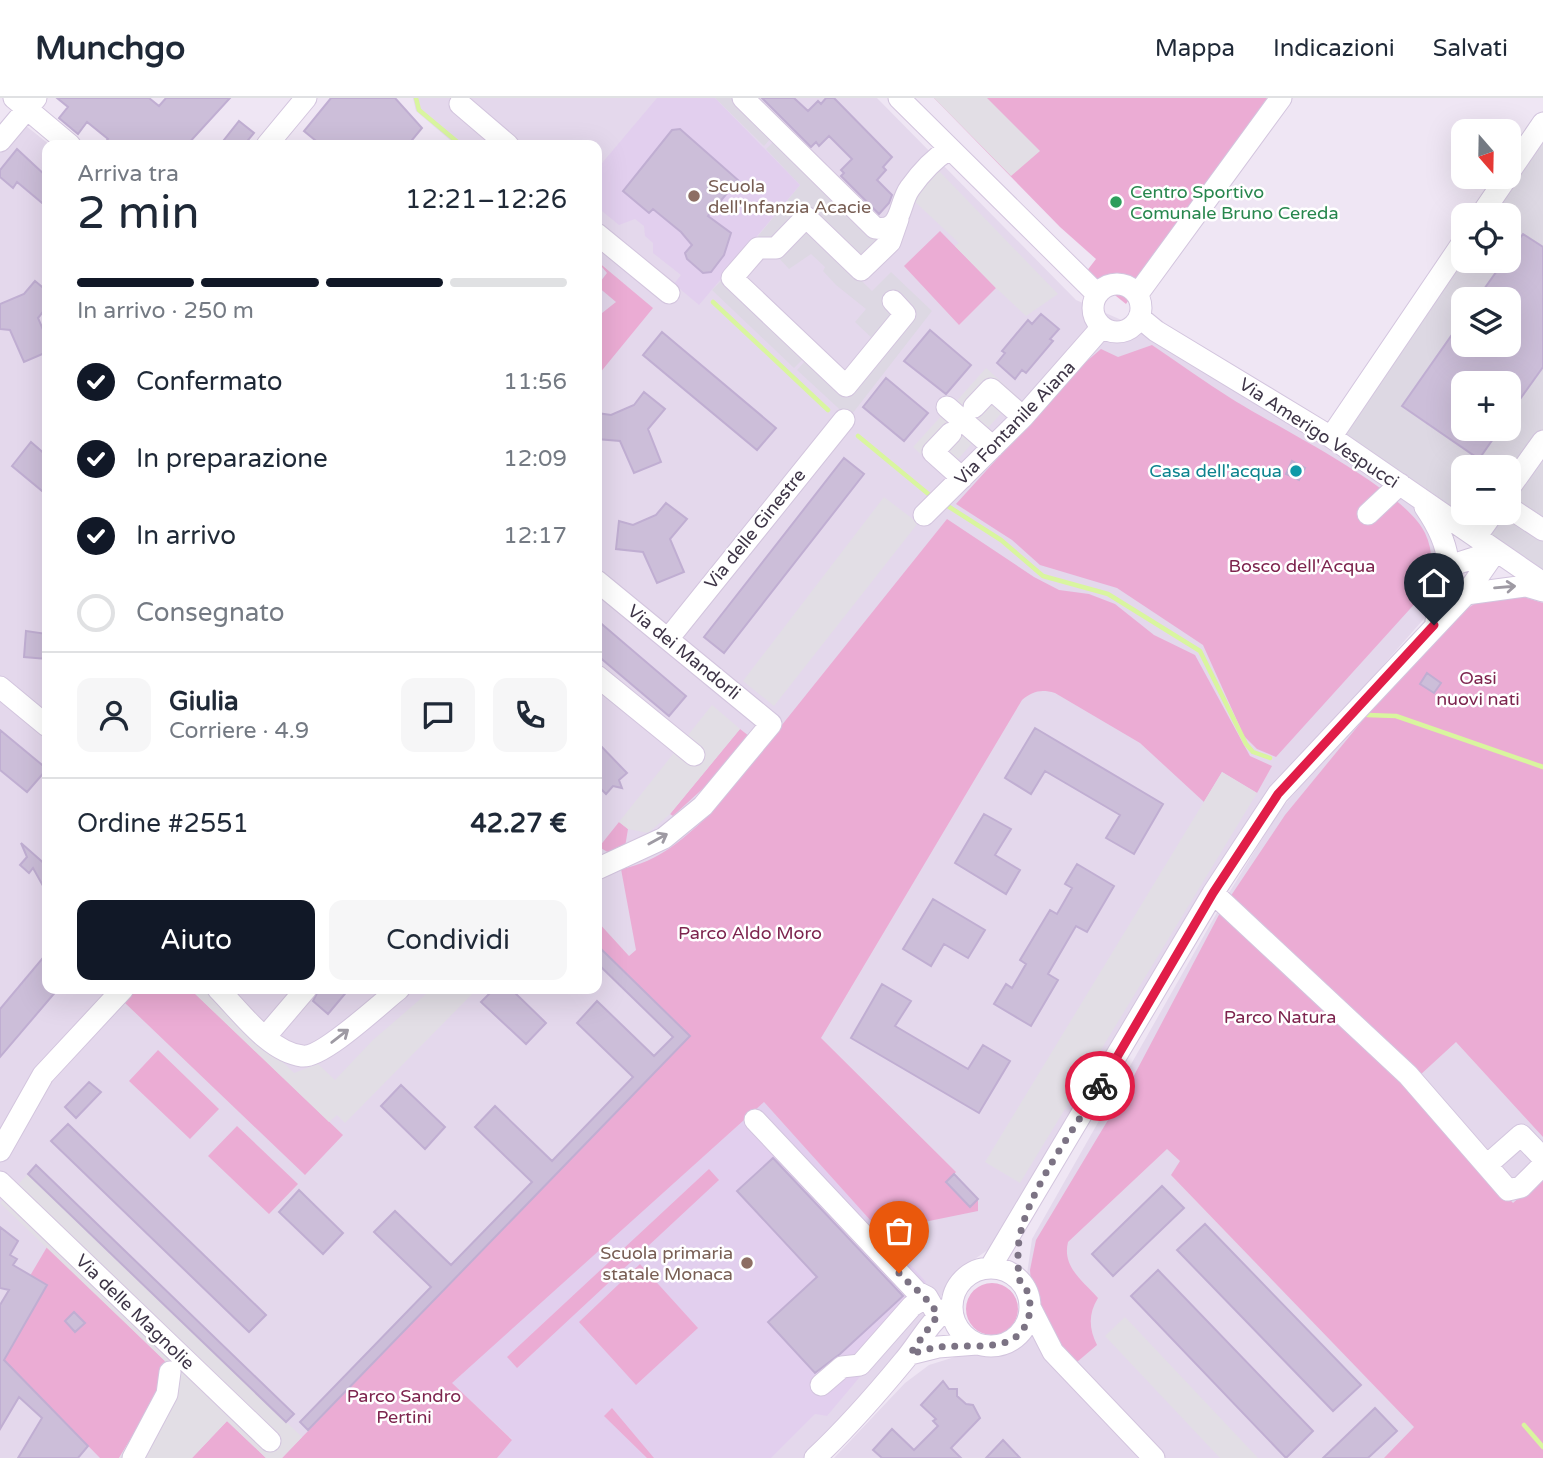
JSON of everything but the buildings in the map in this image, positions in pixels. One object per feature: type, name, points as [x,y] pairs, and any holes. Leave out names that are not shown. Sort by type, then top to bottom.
[{"type":"street","points":[[271,140],[306,98]]},
{"type":"street","points":[[743,98],[875,228],[884,230],[898,219]]},
{"type":"street","points":[[899,98],[1097,294]]},
{"type":"street","points":[[1137,295],[1281,98]]},
{"type":"street","points":[[0,141],[25,102],[64,140]]},
{"type":"street","points":[[460,104],[502,140]]},
{"type":"street","points":[[1521,156],[1543,123]]},
{"type":"street","points":[[893,301],[905,314],[846,386],[732,278],[758,248],[776,248],[806,217],[861,270],[890,242],[911,186],[949,149]]},
{"type":"street","points":[[602,238],[669,293]]},
{"type":"street","points":[[1331,437],[1451,260]]},
{"type":"street","points":[[1110,285],[1125,285],[1137,295],[1141,310],[1139,317],[1123,331],[1102,327],[1093,315],[1097,294],[1110,285]]},
{"type":"street","name":"Via Amerigo Vespucci","points":[[1139,317],[1156,331],[1331,437],[1543,583]]},
{"type":"street","name":"Via Fontanile Aiana","points":[[924,515],[1023,417],[1102,327]]},
{"type":"street","points":[[974,407],[991,389],[1023,417]]},
{"type":"street","points":[[947,407],[993,447]]},
{"type":"street","name":"Via delle Ginestre","points":[[668,639],[844,420]]},
{"type":"street","points":[[951,433],[933,452],[962,478]]},
{"type":"street","points":[[1521,472],[1543,441]]},
{"type":"street","points":[[1368,514],[1400,484]]},
{"type":"street","points":[[1420,499],[1439,528],[1447,547],[1447,586],[1434,625]]},
{"type":"street","points":[[1521,516],[1543,530]]},
{"type":"street","points":[[1476,537],[1484,525]]},
{"type":"street","points":[[1449,566],[1496,551]]},
{"type":"street","points":[[990,1268],[1213,893],[1278,794],[1466,594],[1496,551]]},
{"type":"street","name":"Via dei Mandorli","points":[[602,585],[771,724],[703,806],[664,838],[602,862]]},
{"type":"street","points":[[1466,594],[1526,586],[1543,591]]},
{"type":"street","points":[[602,680],[694,755]]},
{"type":"street","points":[[0,687],[42,722]]},
{"type":"street","points":[[1213,893],[1408,1075],[1508,1191],[1521,1187],[1543,1165]]},
{"type":"street","points":[[0,1151],[43,1075],[118,994]]},
{"type":"street","points":[[223,994],[272,1042],[303,1056],[321,1051],[393,994]]},
{"type":"street","points":[[272,1042],[303,994]]},
{"type":"street","points":[[755,1120],[917,1292],[939,1306],[958,1329],[977,1344]]},
{"type":"street","points":[[1487,1165],[1521,1135],[1543,1158]]},
{"type":"street","name":"Via delle Magnolie","points":[[0,1182],[270,1441]]},
{"type":"street","points":[[1019,1280],[1018,1250],[1024,1223],[1037,1193]]},
{"type":"street","points":[[815,1458],[849,1426],[910,1354],[939,1306],[956,1291],[964,1279],[976,1271],[990,1268],[1006,1271],[1026,1288],[1031,1309],[1053,1352],[1154,1458]]},
{"type":"street","points":[[821,1385],[842,1367],[860,1365],[912,1306],[939,1306]]},
{"type":"street","points":[[1002,1344],[1019,1335],[1027,1323],[1031,1309]]},
{"type":"street","points":[[910,1354],[938,1347],[977,1344],[1002,1344],[1053,1352]]},
{"type":"street","points":[[133,1458],[167,1394],[170,1372]]},
{"type":"shaded area","points":[[413,98],[877,98],[1076,300],[1126,322],[1409,496],[1445,556],[1429,613],[1276,787],[992,1247],[959,1270],[946,1286],[930,1319],[804,1458],[0,1458],[0,127],[11,114],[44,140],[42,994],[602,994],[602,140],[450,140],[416,111]]},
{"type":"shaded area","name":"Scuola dell'Infanzia Acacie","points":[[657,98],[715,98],[800,185],[699,305],[674,284],[681,275],[653,253],[653,243],[645,236],[644,226],[635,219],[619,225],[602,211],[602,163]]},
{"type":"shaded area","points":[[715,98],[733,98],[772,137],[764,146]]},
{"type":"shaded area","points":[[934,98],[987,98],[1040,151],[1011,176]]},
{"type":"shaded area","points":[[1543,111],[1543,571],[1476,525],[1521,525],[1521,455],[1451,455],[1451,508],[1329,425],[1451,247],[1451,273],[1521,273],[1521,203],[1480,203],[1490,189],[1521,189],[1521,143]]},
{"type":"shaded area","points":[[775,140],[882,243],[862,262],[806,209],[767,246],[758,236],[800,185],[766,149]]},
{"type":"shaded area","points":[[938,170],[1058,294],[1026,316],[955,246],[959,243],[911,198]]},
{"type":"shaded area","points":[[806,226],[872,291],[891,272],[932,311],[849,418],[797,370],[807,359],[848,398],[913,312],[896,314],[875,341],[855,322],[866,309],[836,285],[823,271],[825,267],[811,254],[789,269],[776,255]]},
{"type":"shaded area","points":[[724,278],[806,356],[794,368],[712,290]]},
{"type":"shaded area","points":[[986,368],[1017,396],[985,431],[954,404]]},
{"type":"shaded area","points":[[945,412],[975,440],[944,475],[913,447]]},
{"type":"shaded area","points":[[884,497],[918,523],[774,706],[743,681]]},
{"type":"shaded area","points":[[1501,591],[1543,600],[1543,1458],[834,1458],[905,1383],[929,1365],[958,1356],[1007,1351],[1034,1329],[1041,1316],[1027,1274],[1032,1239],[1219,909],[1280,810],[1452,614],[1471,600]]},
{"type":"shaded area","points":[[712,705],[740,729],[670,814],[648,833],[628,829],[619,822]]},
{"type":"shaded area","points":[[1222,772],[1257,793],[1020,1183],[985,1162]]},
{"type":"shaded area","points":[[195,994],[213,994],[294,1073],[318,1064],[335,1080],[373,1040],[426,994],[472,994],[345,1123],[337,1115],[329,1122]]},
{"type":"shaded area","name":"Scuola primaria statale Monaca","points":[[764,1102],[926,1282],[909,1302],[916,1310],[827,1416],[815,1414],[771,1458],[497,1458],[512,1439],[451,1383]]},
{"type":"shaded area","points":[[28,1174],[302,1437],[282,1458],[266,1458],[227,1421],[192,1458],[119,1458],[158,1394],[165,1361],[0,1203]]},
{"type":"shaded area","points":[[1125,1317],[1258,1458],[1220,1458],[1105,1336]]},
{"type":"green space","name":"Centro Sportivo Comunale Bruno Cereda","points":[[934,98],[1267,98],[1126,304],[1086,272],[1096,259],[1060,227]]},
{"type":"green space","points":[[940,231],[996,288],[959,325],[904,266]]},
{"type":"green space","points":[[602,265],[653,308],[602,370],[602,313],[616,302],[602,290],[602,280],[607,273]]},
{"type":"green space","name":"Bosco dell'Acqua","points":[[1152,345],[1232,399],[1338,460],[1392,497],[1425,533],[1431,550],[1431,567],[1419,599],[1276,757],[1257,749],[1244,736],[1203,645],[1117,588],[1040,565],[1012,540],[956,504],[1080,367],[1101,349],[1118,357]]},
{"type":"green space","name":"Parco Aldo Moro","points":[[947,519],[1034,577],[1059,590],[1089,594],[1115,604],[1154,635],[1195,655],[1250,756],[1272,766],[1257,793],[1222,772],[1204,802],[1140,743],[1055,693],[1037,692],[1022,700],[821,1038],[956,1172],[946,1183],[969,1206],[978,1199],[978,1211],[880,1231],[764,1102],[452,1383],[512,1440],[497,1458],[282,1458],[689,1036],[602,950],[602,926],[629,956],[636,950],[621,869],[648,861],[660,854],[682,839],[713,811]]},
{"type":"green space","points":[[1524,597],[1543,603],[1543,1137],[1456,1042],[1407,1087],[1513,1203],[1543,1176],[1543,1458],[1384,1458],[1414,1427],[1171,1175],[1180,1161],[1167,1149],[1068,1242],[1068,1259],[1071,1266],[1098,1298],[1092,1310],[1091,1322],[1097,1345],[1077,1362],[1057,1340],[1031,1283],[1030,1270],[1036,1240],[1129,1085],[1222,909],[1285,815],[1367,715],[1465,610],[1476,603]]},
{"type":"green space","points":[[740,729],[749,736],[710,782],[673,816],[670,814]]},
{"type":"green space","points":[[619,822],[628,829],[625,847],[611,854],[602,849],[602,843]]},
{"type":"green space","points":[[131,994],[195,994],[343,1135],[305,1175],[124,1002]]},
{"type":"green space","points":[[158,1050],[219,1109],[190,1139],[129,1081]]},
{"type":"green space","points":[[237,1126],[298,1184],[269,1214],[208,1156]]},
{"type":"green space","points":[[709,1169],[719,1180],[517,1368],[507,1357]]},
{"type":"green space","points":[[47,1247],[165,1361],[158,1394],[119,1458],[100,1458],[4,1360],[41,1296],[24,1286]]},
{"type":"green space","points":[[640,1264],[698,1328],[636,1385],[579,1322]]},
{"type":"green space","points":[[992,1283],[1011,1290],[1018,1309],[1011,1328],[992,1335],[973,1328],[966,1309],[973,1290]]},
{"type":"green space","points":[[612,1408],[654,1458],[647,1458],[604,1416]]},
{"type":"green space","points":[[227,1421],[266,1458],[192,1458]]},
{"type":"waterway","points":[[416,98],[419,110],[455,140]]},
{"type":"waterway","points":[[713,302],[828,410]]},
{"type":"waterway","points":[[858,436],[932,497]]},
{"type":"waterway","points":[[943,503],[1001,540],[1043,576],[1108,594],[1200,651],[1246,744],[1253,752],[1270,758]]},
{"type":"waterway","points":[[1367,715],[1396,716],[1543,767]]},
{"type":"waterway","points":[[1524,1425],[1543,1447]]},
{"type":"way so far","points":[[899,1273],[917,1292],[927,1297],[938,1315],[910,1354],[938,1347],[977,1344],[992,1346],[1007,1343],[1019,1335],[1027,1323],[1031,1309],[1026,1288],[1019,1280],[1018,1250],[1024,1223],[1037,1193],[1100,1086]]},
{"type":"place","name":"Scuola dell'Infanzia Acacie","points":[[694,196]]},
{"type":"place","name":"Centro Sportivo Comunale Bruno Cereda","points":[[1116,202]]},
{"type":"place","name":"Casa dell'acqua","points":[[1296,471]]},
{"type":"place","name":"Scuola primaria statale Monaca","points":[[747,1263]]},
{"type":"route","points":[[1100,1086],[1213,893],[1278,794],[1434,625]]},
{"type":"park label","name":"Oasi nuovi nati","points":[[1478,688]]},
{"type":"park label","name":"Parco Natura","points":[[1280,1017]]},
{"type":"park label","name":"Parco Sandro Pertini","points":[[404,1406]]}]
